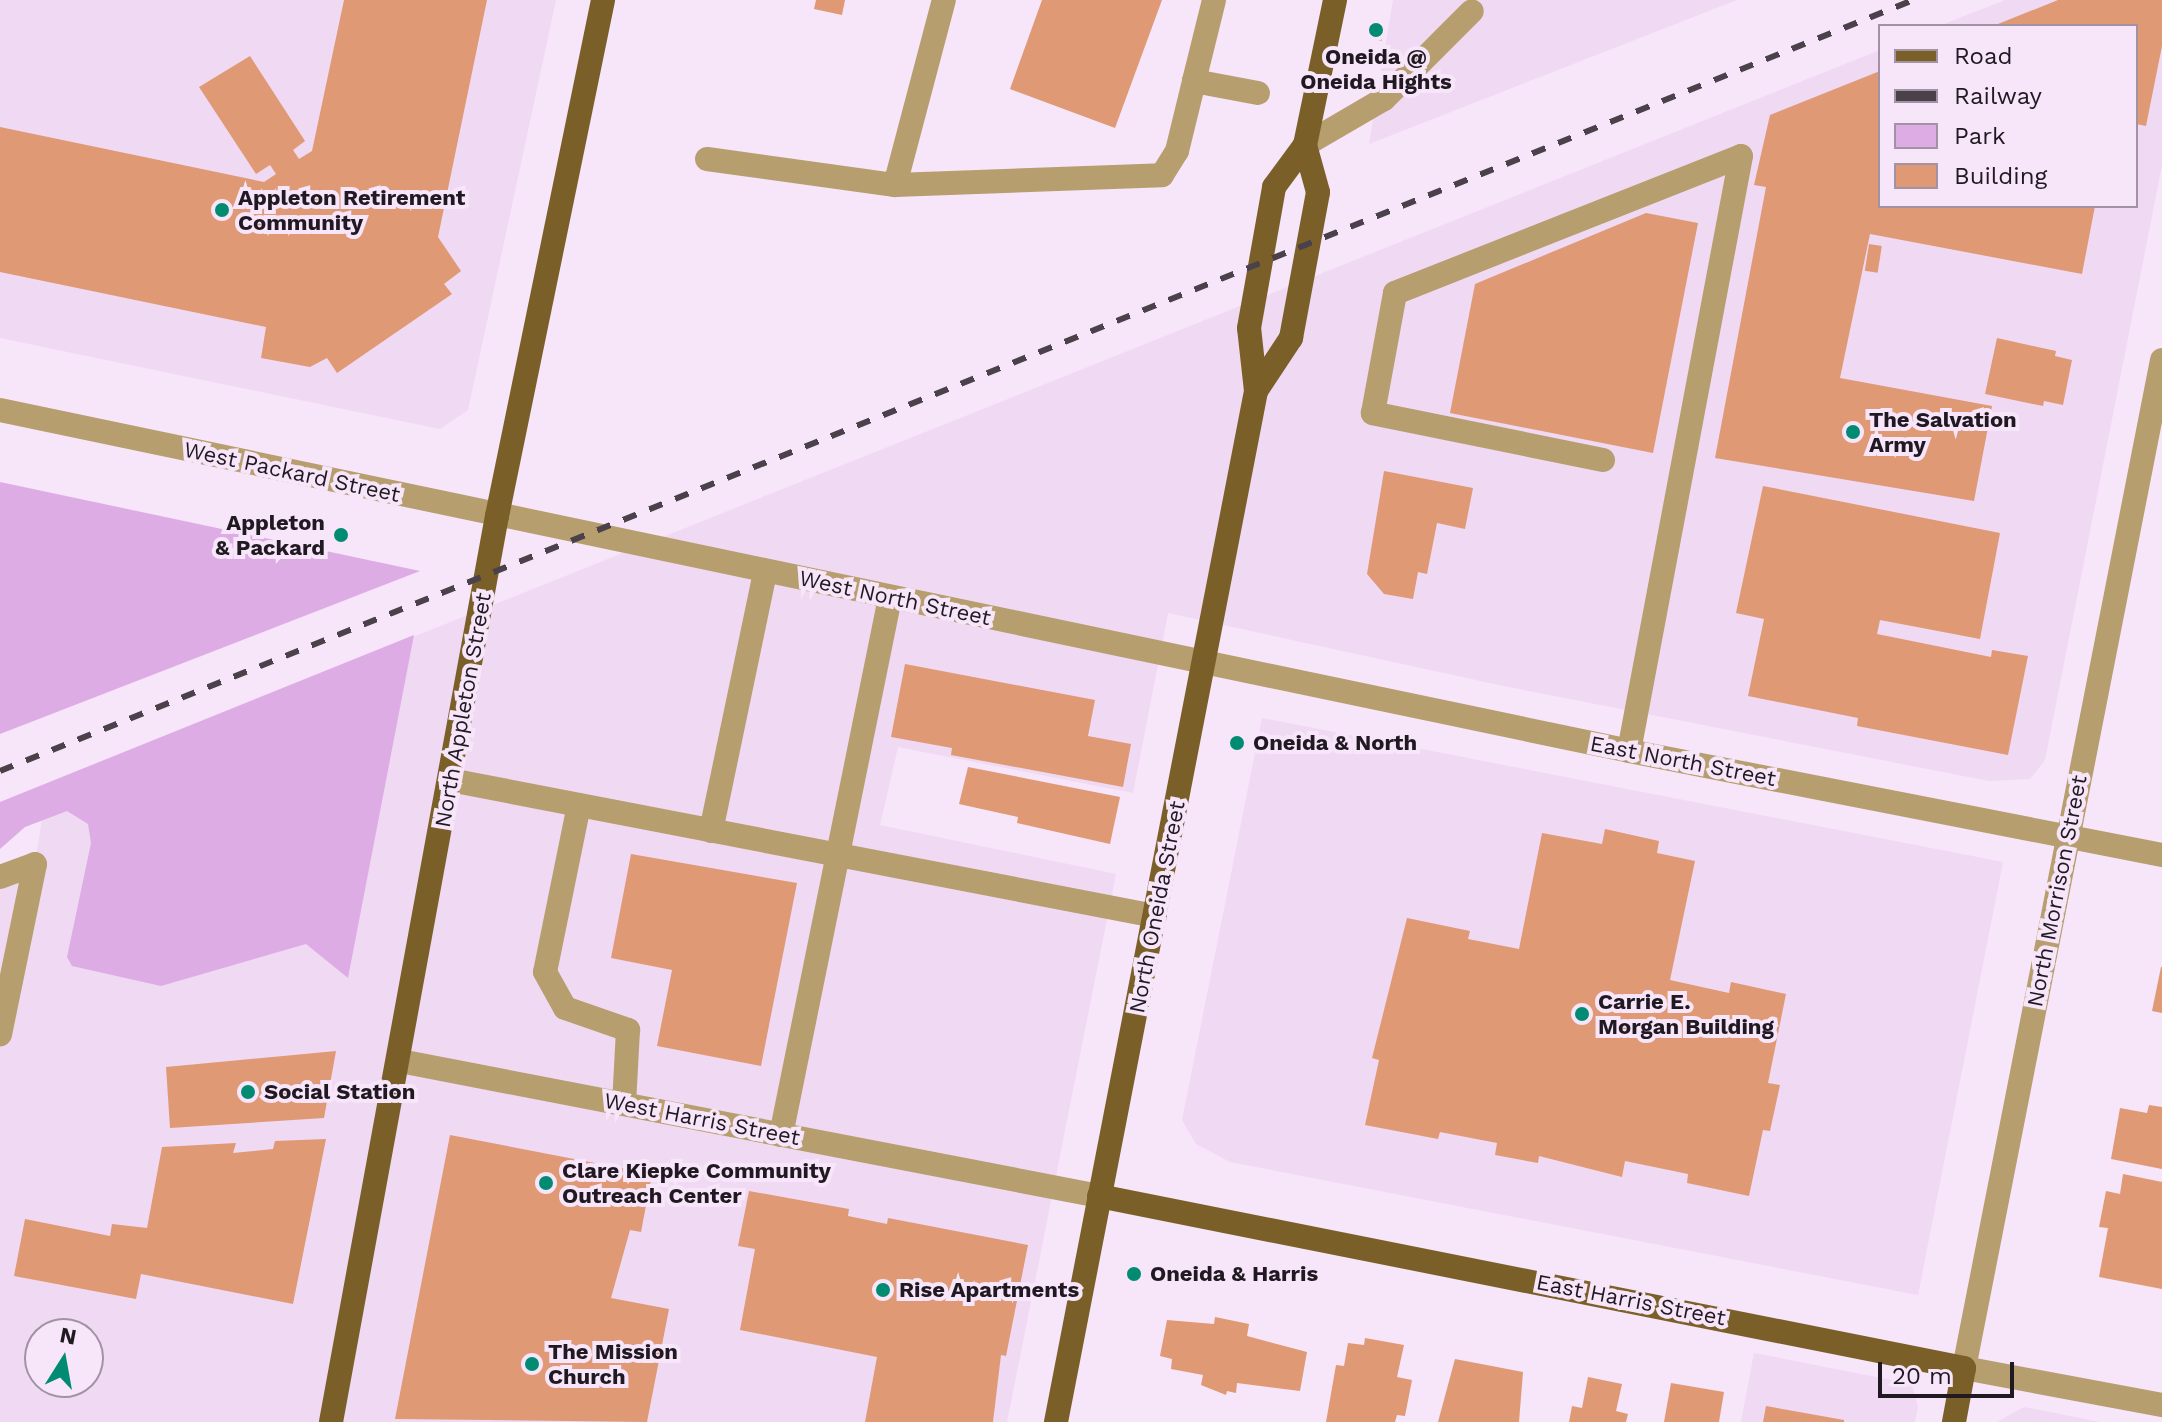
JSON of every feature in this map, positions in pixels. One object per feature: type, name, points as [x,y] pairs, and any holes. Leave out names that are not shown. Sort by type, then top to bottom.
[{"type":"main road","name":"North Appleton Street","points":[[331,1422],[400,1061],[497,516],[603,0]]},
{"type":"main road","name":"North Oneida Street","points":[[1056,1422],[1256,391],[1249,328],[1274,187],[1305,145],[1335,0]]},
{"type":"main road","name":"North Oneida Street","points":[[1256,391],[1291,338],[1318,192],[1305,145]]},
{"type":"main road","name":"East Harris Street","points":[[1099,1196],[1964,1368]]},
{"type":"main road","name":"North Morrison Street","points":[[1954,1422],[1964,1368]]},
{"type":"street","points":[[895,185],[944,0]]},
{"type":"street","points":[[707,159],[895,185],[1162,175],[1177,151],[1214,0]]},
{"type":"street","points":[[1305,145],[1384,99],[1472,11]]},
{"type":"street","points":[[1194,81],[1258,93]]},
{"type":"street","points":[[1603,460],[1373,413],[1395,293],[1741,156],[1629,751]]},
{"type":"street","name":"North Morrison Street","points":[[1964,1368],[2162,360]]},
{"type":"street","name":"West Packard Street","points":[[0,410],[584,534]]},
{"type":"street","name":"West North Street","points":[[584,534],[1205,663]]},
{"type":"street","points":[[711,831],[765,572]]},
{"type":"street","points":[[781,1135],[890,598]]},
{"type":"street","name":"East North Street","points":[[1205,663],[1629,751],[2162,855]]},
{"type":"street","points":[[450,780],[1155,916]]},
{"type":"street","points":[[579,805],[545,972],[565,1008],[628,1030],[624,1104]]},
{"type":"street","points":[[0,877],[35,864],[0,1034]]},
{"type":"street","name":"West Harris Street","points":[[400,1061],[1099,1196]]},
{"type":"street","name":"East Harris Street","points":[[1964,1368],[2162,1405]]},
{"type":"shaded area","points":[[0,0],[556,0],[468,410],[440,429],[0,338]]},
{"type":"shaded area","points":[[1393,0],[1737,0],[1369,144]]},
{"type":"shaded area","points":[[2005,0],[2162,0],[2162,165],[2045,760],[2030,779],[1989,781],[1499,685],[1168,613],[1133,793],[898,747],[880,825],[1116,874],[1007,1422],[0,1422],[0,877],[35,863],[48,783],[1878,51],[1878,208],[2138,208],[2138,24],[1944,24]]},
{"type":"shaded area","points":[[1262,718],[2003,862],[1918,1295],[1230,1162],[1196,1144],[1182,1120]]},
{"type":"shaded area","points":[[1754,1353],[1912,1384],[1918,1407],[1915,1422],[1741,1422]]},
{"type":"shaded area","points":[[2024,1407],[2100,1422],[1997,1422]]},
{"type":"green space","points":[[0,482],[420,571],[0,734]]},
{"type":"green space","points":[[414,635],[348,978],[306,944],[161,986],[72,966],[67,957],[91,843],[88,824],[67,811],[25,827],[0,849],[0,802]]},
{"type":"building","name":"Appleton Retirement Community","points":[[344,0],[487,0],[438,237],[461,271],[444,284],[452,294],[337,373],[327,358],[310,367],[261,358],[266,327],[0,272],[0,127],[264,182],[276,174],[270,165],[256,174],[199,87],[250,56],[305,141],[293,150],[299,159],[312,151]]},
{"type":"building","points":[[816,0],[845,0],[842,15],[814,9]]},
{"type":"building","points":[[1042,0],[1162,0],[1115,128],[1010,89]]},
{"type":"building","points":[[2058,0],[2162,0],[2162,46],[2146,126],[2138,124],[2138,24],[1998,24]]},
{"type":"building","points":[[1376,23],[1384,24],[1382,41],[1374,40]]},
{"type":"building","points":[[1878,72],[1878,208],[2095,208],[2082,274],[1870,234],[1840,378],[1992,406],[1974,501],[1715,458],[1766,187],[1754,185],[1770,115]]},
{"type":"building","points":[[1646,213],[1698,223],[1653,453],[1450,413],[1475,284]]},
{"type":"building","points":[[1869,244],[1882,246],[1878,273],[1865,271]]},
{"type":"building","points":[[1997,338],[2056,351],[2055,356],[2072,360],[2063,405],[2044,401],[2043,406],[1985,394]]},
{"type":"building","points":[[1384,471],[1473,488],[1465,529],[1437,523],[1427,574],[1418,572],[1413,599],[1384,594],[1367,574]]},
{"type":"building","points":[[1763,486],[2000,533],[1980,639],[1880,620],[1877,634],[1991,657],[1992,650],[2028,656],[2008,755],[1857,726],[1858,718],[1748,696],[1764,619],[1736,613]]},
{"type":"building","points":[[905,664],[1095,700],[1088,736],[1131,744],[1123,787],[951,755],[952,748],[891,737]]},
{"type":"building","points":[[968,767],[1120,797],[1110,844],[1017,823],[1018,817],[959,804]]},
{"type":"building","name":"Carrie E. Morgan Building","points":[[1605,829],[1659,841],[1657,853],[1695,861],[1670,980],[1729,993],[1731,982],[1786,994],[1768,1083],[1780,1085],[1770,1131],[1763,1130],[1749,1196],[1687,1183],[1688,1174],[1625,1161],[1622,1177],[1539,1156],[1538,1163],[1495,1155],[1497,1143],[1440,1132],[1438,1139],[1365,1125],[1379,1060],[1372,1058],[1407,918],[1470,931],[1468,939],[1519,949],[1542,833],[1602,844]]},
{"type":"building","points":[[631,854],[797,883],[761,1066],[657,1046],[672,970],[611,958]]},
{"type":"building","points":[[2162,967],[2162,1013],[2152,1011]]},
{"type":"building","name":"Social Station","points":[[336,1051],[324,1118],[170,1128],[166,1067]]},
{"type":"building","points":[[2149,1105],[2162,1107],[2162,1169],[2111,1159],[2120,1108],[2147,1113]]},
{"type":"building","points":[[450,1135],[652,1174],[641,1232],[630,1230],[611,1298],[669,1309],[647,1422],[395,1419]]},
{"type":"building","points":[[326,1139],[293,1304],[141,1274],[136,1299],[14,1276],[25,1219],[110,1236],[112,1224],[147,1228],[162,1147],[236,1143],[233,1153],[273,1149],[275,1141]]},
{"type":"building","points":[[2123,1174],[2162,1182],[2162,1289],[2099,1277],[2108,1228],[2099,1227],[2106,1191],[2120,1194]]},
{"type":"building","name":"Rise Apartments","points":[[749,1191],[849,1209],[848,1216],[887,1224],[888,1218],[1028,1245],[1006,1356],[1001,1355],[993,1422],[865,1422],[877,1357],[740,1330],[755,1249],[738,1246]]},
{"type":"building","points":[[1215,1317],[1249,1324],[1247,1336],[1307,1352],[1300,1391],[1237,1383],[1236,1393],[1227,1391],[1226,1395],[1201,1385],[1203,1375],[1171,1369],[1172,1359],[1160,1356],[1167,1320],[1214,1324]]},
{"type":"building","points":[[1365,1338],[1404,1345],[1397,1377],[1412,1380],[1405,1416],[1397,1415],[1395,1422],[1326,1422],[1336,1365],[1344,1366],[1348,1343],[1364,1345]]},
{"type":"building","points":[[1455,1359],[1523,1372],[1519,1422],[1438,1422]]},
{"type":"building","points":[[1588,1377],[1622,1384],[1616,1411],[1628,1414],[1626,1422],[1569,1422],[1572,1406],[1582,1408]]},
{"type":"building","points":[[1671,1383],[1724,1392],[1719,1422],[1664,1422]]},
{"type":"building","points":[[1766,1406],[1844,1420],[1844,1422],[1763,1422]]},
{"type":"railway","points":[[0,771],[1913,0]]},
{"type":"place","name":"Oneida @ Oneida Hights","points":[[1376,30]]},
{"type":"place","name":"Appleton Retirement Community","points":[[222,210]]},
{"type":"place","name":"The Salvation Army","points":[[1853,432]]},
{"type":"place","name":"Appleton & Packard","points":[[341,535]]},
{"type":"place","name":"Oneida & North","points":[[1237,743]]},
{"type":"place","name":"Carrie E. Morgan Building","points":[[1582,1014]]},
{"type":"place","name":"Social Station","points":[[248,1092]]},
{"type":"place","name":"Clare Kiepke Community Outreach Center","points":[[546,1183]]},
{"type":"place","name":"Oneida & Harris","points":[[1134,1274]]},
{"type":"place","name":"Rise Apartments","points":[[883,1290]]},
{"type":"place","name":"The Mission Church","points":[[532,1364]]}]
